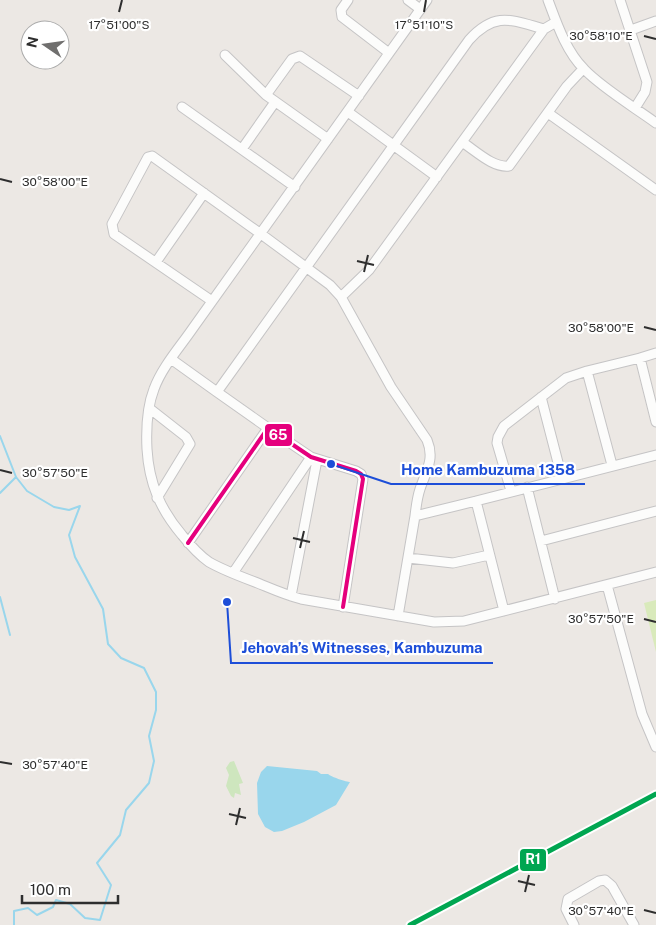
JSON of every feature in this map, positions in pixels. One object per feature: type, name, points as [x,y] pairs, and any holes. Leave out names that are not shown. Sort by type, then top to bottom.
[{"type":"street","points":[[348,0],[341,10],[342,17],[389,53]]},
{"type":"street","points":[[408,0],[420,9]]},
{"type":"street","points":[[427,0],[295,188],[171,359],[154,387],[149,408],[148,459],[149,472],[157,498],[172,523],[188,543],[208,560],[233,573],[291,596],[343,607],[445,623],[464,621],[504,612],[656,572]]},
{"type":"street","points":[[550,0],[556,22],[570,49],[584,69],[656,123]]},
{"type":"street","points":[[620,0],[647,82],[645,92],[636,108]]},
{"type":"street","points":[[217,392],[469,40],[482,27],[498,20],[506,20],[544,29]]},
{"type":"street","points":[[631,30],[656,21]]},
{"type":"street","points":[[341,297],[369,270],[544,29],[556,22]]},
{"type":"street","points":[[225,55],[266,95],[328,139]]},
{"type":"street","points":[[266,95],[292,59],[300,56],[359,96]]},
{"type":"street","points":[[462,142],[494,164],[504,167],[509,166],[567,86],[584,69]]},
{"type":"street","points":[[242,149],[275,102]]},
{"type":"street","points":[[182,106],[295,188]]},
{"type":"street","points":[[348,112],[437,177]]},
{"type":"street","points":[[548,113],[656,190]]},
{"type":"street","points":[[212,301],[114,234],[112,224],[148,157],[152,156],[330,285],[341,297],[390,387],[418,426],[430,448],[431,459],[419,491],[398,616]]},
{"type":"street","points":[[156,262],[204,193]]},
{"type":"street","points":[[511,491],[498,448],[498,437],[504,426],[561,381],[587,371],[656,353]]},
{"type":"street","points":[[640,358],[656,422]]},
{"type":"street","points":[[171,359],[268,428],[314,458],[361,474],[363,479],[343,607]]},
{"type":"street","points":[[587,371],[612,465]]},
{"type":"street","points":[[541,397],[562,478]]},
{"type":"street","points":[[149,408],[186,437],[190,444],[157,498]]},
{"type":"street","points":[[188,543],[268,428]]},
{"type":"street","points":[[415,516],[656,454]]},
{"type":"street","points":[[233,573],[314,458]]},
{"type":"street","points":[[291,596],[314,458]]},
{"type":"street","points":[[527,487],[555,599]]},
{"type":"street","points":[[476,501],[504,612]]},
{"type":"street","points":[[541,541],[656,511]]},
{"type":"street","points":[[408,558],[453,563],[489,555]]},
{"type":"street","points":[[607,585],[642,714],[656,747]]},
{"type":"street","points":[[574,925],[566,909],[568,899],[599,881],[605,880],[612,886],[634,925]]},
{"type":"green space","points":[[656,600],[656,652],[644,603]]},
{"type":"green space","points":[[234,761],[243,783],[239,784],[241,795],[235,793],[234,798],[226,786],[229,775],[226,768],[230,762]]},
{"type":"water","points":[[267,766],[317,771],[321,774],[328,774],[350,782],[336,805],[304,822],[282,831],[274,832],[265,827],[258,814],[257,783],[261,772]]},
{"type":"waterway","points":[[0,436],[16,477],[27,491],[54,507],[69,510],[80,506],[69,535],[75,557],[103,609],[108,644],[121,658],[144,668],[156,692],[156,710],[149,736],[154,761],[149,783],[126,810],[120,835],[97,863],[111,885],[100,920],[85,918],[70,904],[56,900],[53,907],[37,915],[28,908],[14,911],[14,925]]},
{"type":"waterway","points":[[0,493],[16,477]]},
{"type":"waterway","points":[[0,597],[10,635]]},
{"type":"transit line","name":"65","points":[[188,543],[268,428],[311,457],[361,474],[363,479],[343,607]]},
{"type":"transit line","name":"R1","points":[[410,925],[656,794]]},
{"type":"place","name":"Home Kambuzuma 1358","points":[[331,464]]},
{"type":"place","name":"Jehovah’s Witnesses, Kambuzuma","points":[[227,602]]}]
